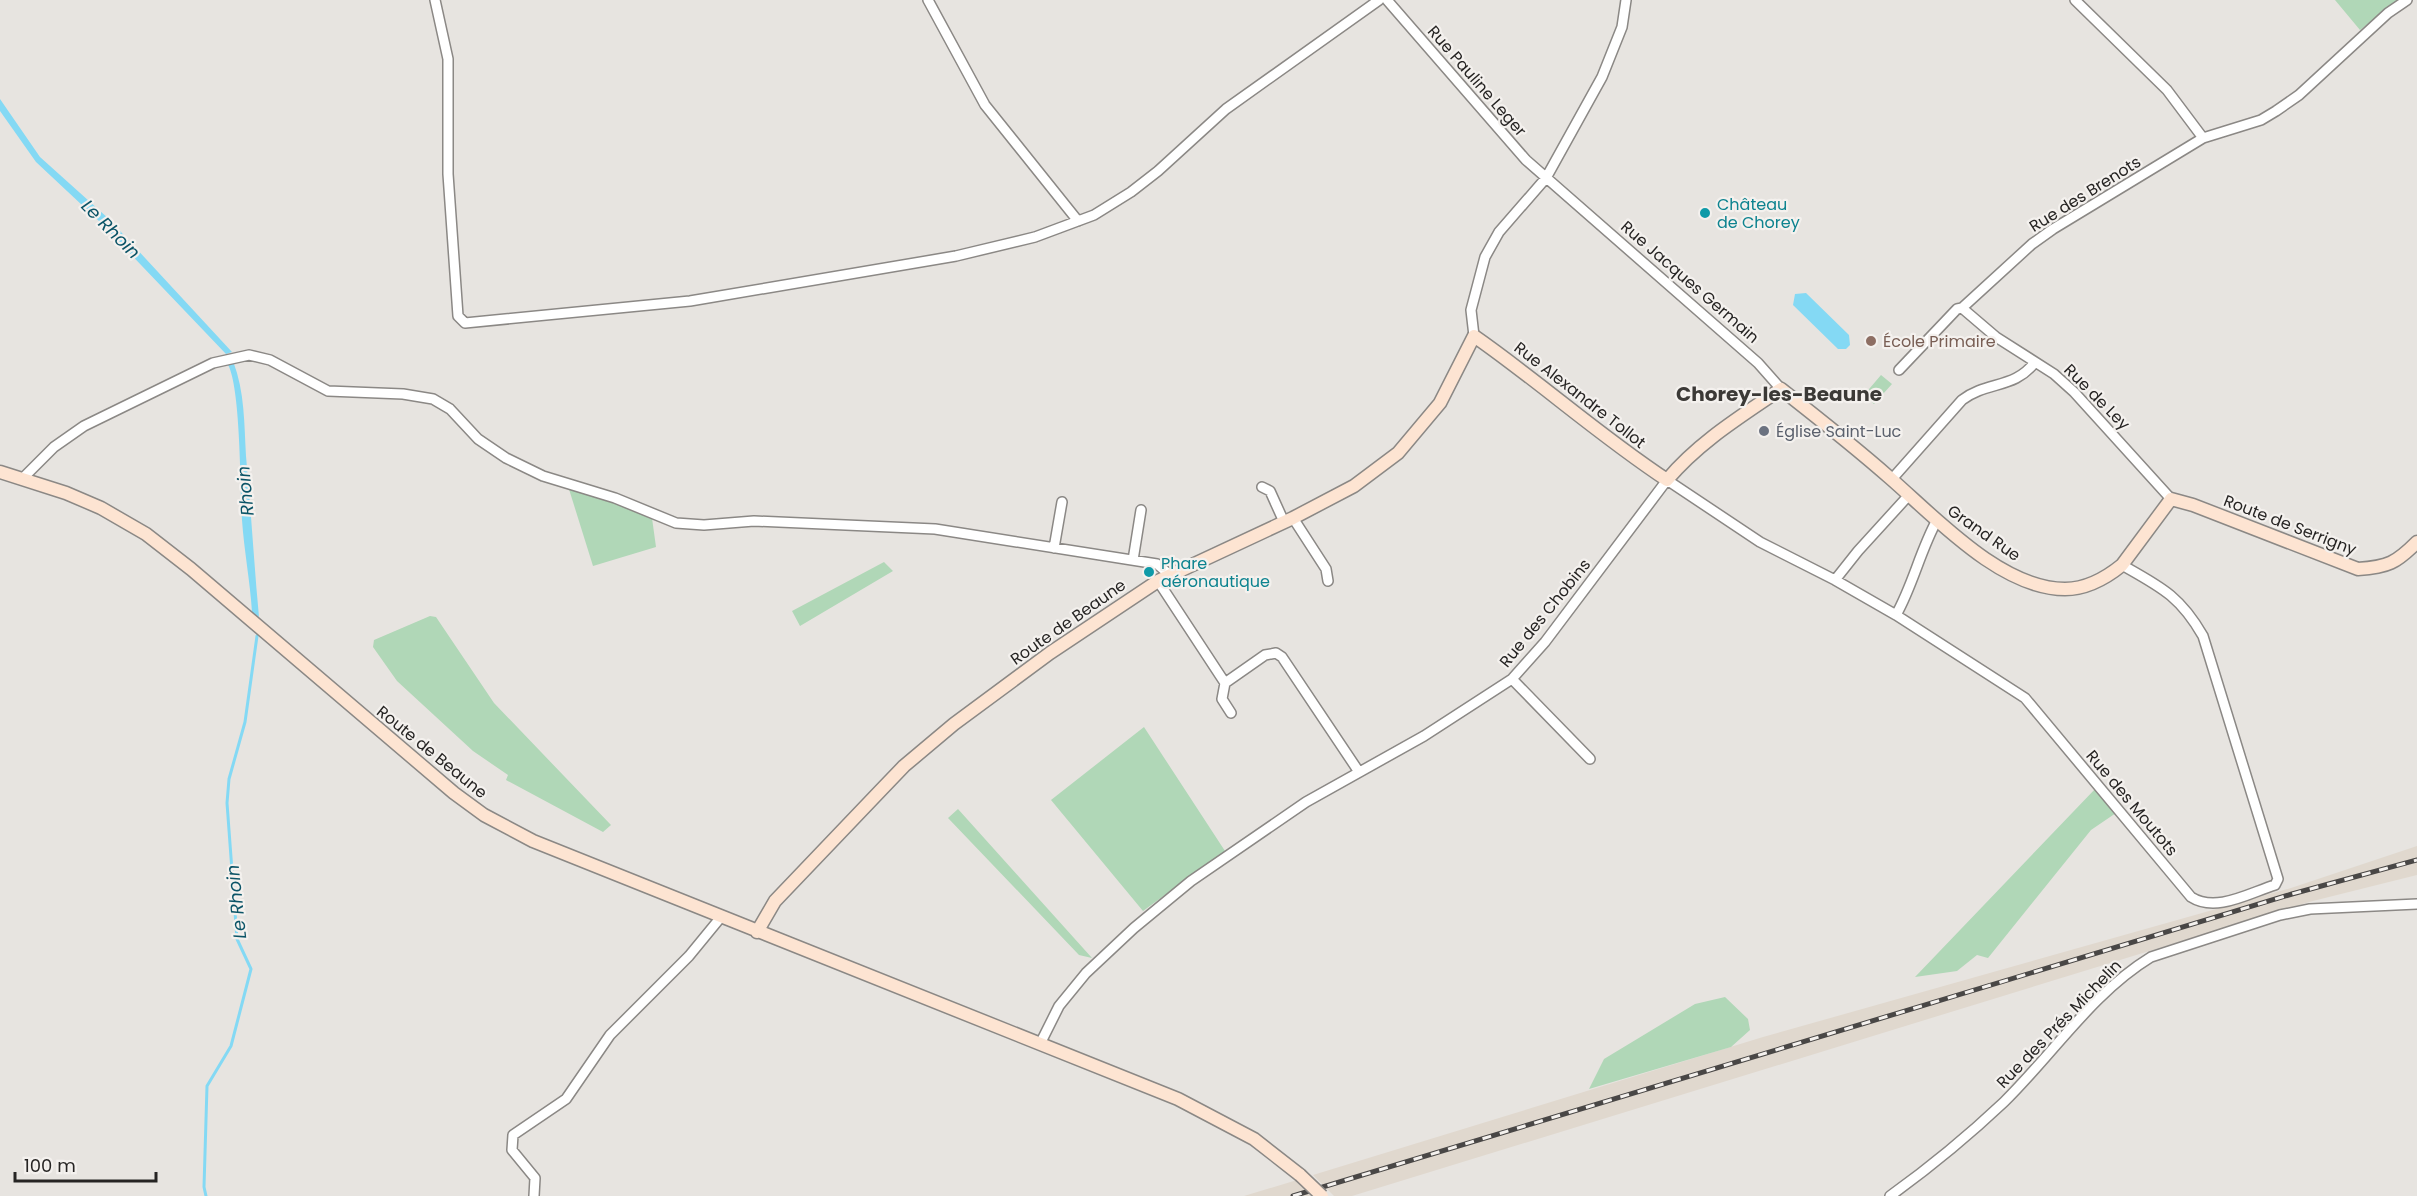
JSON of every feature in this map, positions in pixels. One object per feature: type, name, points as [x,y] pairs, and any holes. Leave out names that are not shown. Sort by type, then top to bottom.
[{"type":"street","points":[[435,0],[448,59],[448,174],[458,316],[465,323],[702,299],[956,256],[1026,239],[1078,221],[1131,192],[1158,171],[1226,109],[1379,0]]},
{"type":"street","points":[[928,0],[985,105],[1078,221]]},
{"type":"street","name":"Rue Pauline Leger","points":[[1387,0],[1506,139],[1546,178]]},
{"type":"street","points":[[2075,0],[2167,90],[2204,138]]},
{"type":"street","name":"Rue des Brenots","points":[[1899,370],[1957,309],[1962,308],[2046,234],[2204,138],[2261,120],[2276,111],[2299,95],[2388,13],[2408,0]]},
{"type":"street","points":[[1474,336],[1472,310],[1485,257],[1499,232],[1546,178],[1602,77],[1619,36],[1624,2]]},
{"type":"street","name":"Rue Jacques Germain","points":[[1546,178],[1758,363],[1781,389],[1811,413]]},
{"type":"street","name":"Rue de Ley","points":[[1962,308],[1996,337],[2035,362],[2074,392],[2171,499]]},
{"type":"street","name":"Rue Alexandre Tollot","points":[[1474,336],[1513,363],[1638,461],[1667,480]]},
{"type":"street","name":"Route de Beaune","points":[[757,932],[775,902],[904,766],[954,724],[1050,653],[1164,578],[1289,520],[1354,486],[1398,453],[1440,403],[1474,336]]},
{"type":"street","points":[[23,478],[54,447],[84,426],[213,363],[249,355],[270,360],[309,383],[328,391],[403,394],[433,399],[450,409],[478,439],[506,458],[543,476],[615,498],[676,523],[811,523],[935,529],[1157,564],[1225,683],[1222,699],[1231,713]]},
{"type":"street","points":[[1892,479],[1962,400],[1972,393],[2016,380],[2027,374],[2035,362]]},
{"type":"street","points":[[1667,480],[1705,441],[1781,389]]},
{"type":"street","name":"Grand Rue","points":[[1811,413],[1892,479],[1937,520],[2010,574],[2038,585],[2065,589],[2092,584],[2122,565],[2171,499]]},
{"type":"street","name":"Route de Beaune","points":[[0,472],[23,478],[102,508],[162,545],[470,805],[533,841],[1178,1099],[1228,1123],[1267,1148],[1322,1196]]},
{"type":"street","name":"Rue des Moutots","points":[[1667,480],[1760,542],[1835,580],[1896,615],[2025,698],[2191,897],[2202,903],[2215,904],[2275,885],[2278,879],[2203,636],[2189,611],[2173,595],[2122,565]]},
{"type":"street","name":"Rue des Chobins","points":[[1040,1044],[1065,997],[1110,950],[1162,903],[1306,802],[1424,736],[1512,679],[1545,642],[1667,480]]},
{"type":"street","points":[[1262,487],[1270,491],[1326,569],[1328,581]]},
{"type":"street","points":[[1835,580],[1909,495]]},
{"type":"street","name":"Route de Serrigny","points":[[2171,499],[2193,505],[2358,569],[2383,568],[2398,561],[2417,542]]},
{"type":"street","points":[[1054,548],[1062,502]]},
{"type":"street","points":[[1133,560],[1140,510]]},
{"type":"street","points":[[1896,615],[1904,600],[1927,538],[1937,520]]},
{"type":"street","points":[[1225,683],[1265,655],[1276,653],[1286,663],[1359,772]]},
{"type":"street","points":[[1512,679],[1590,759]]},
{"type":"street","name":"Rue des Prés Michelin","points":[[1890,1196],[2004,1101],[2099,1000],[2137,966],[2151,957],[2280,915],[2310,909],[2417,904]]},
{"type":"street","points":[[534,1196],[535,1178],[512,1150],[513,1135],[566,1099],[610,1035],[689,956],[721,917]]},
{"type":"shaded area","points":[[2417,846],[2417,875],[2309,902],[1352,1196],[1334,1196],[1313,1175],[1763,1037],[2291,888]]},
{"type":"shaded area","points":[[1297,1180],[1312,1196],[1244,1196]]},
{"type":"green space","points":[[2335,0],[2398,0],[2360,30]]},
{"type":"green space","points":[[1881,375],[1892,384],[1874,404],[1864,395]]},
{"type":"green space","points":[[568,486],[633,507],[652,518],[656,547],[593,566]]},
{"type":"green space","points":[[884,562],[893,571],[800,626],[792,611]]},
{"type":"green space","points":[[430,616],[436,617],[494,703],[611,825],[603,832],[506,780],[508,775],[473,751],[397,681],[373,647],[374,640]]},
{"type":"green space","points":[[1144,727],[1225,851],[1143,911],[1051,800]]},
{"type":"green space","points":[[2096,788],[2116,813],[2091,830],[1988,958],[1977,955],[1957,971],[1915,977]]},
{"type":"green space","points":[[958,809],[1092,958],[1079,955],[948,818]]},
{"type":"green space","points":[[1725,997],[1748,1019],[1750,1030],[1731,1047],[1589,1089],[1604,1059],[1695,1004]]},
{"type":"water","points":[[0,99],[40,157],[109,219],[232,352],[226,354],[99,221],[36,162],[0,111]]},
{"type":"water","points":[[1806,293],[1849,335],[1850,345],[1846,349],[1838,349],[1793,305],[1795,294]]},
{"type":"water","name":"Rhoin","points":[[233,361],[240,384],[243,408],[259,617],[252,612],[243,531],[235,392],[227,363]]},
{"type":"waterway","name":"Le Rhoin","points":[[206,1196],[204,1187],[207,1086],[231,1046],[251,969],[237,939],[227,803],[229,779],[245,722],[257,636]]},
{"type":"railway","points":[[1293,1196],[2292,894],[2417,860]]},
{"type":"place","name":"Château de Chorey","points":[[1705,213]]},
{"type":"place","name":"École Primaire","points":[[1871,341]]},
{"type":"place","name":"Église Saint-Luc","points":[[1764,431]]},
{"type":"place","name":"Phare aéronautique","points":[[1149,572]]},
{"type":"district","name":"Chorey-les-Beaune","points":[[1779,394]]}]
